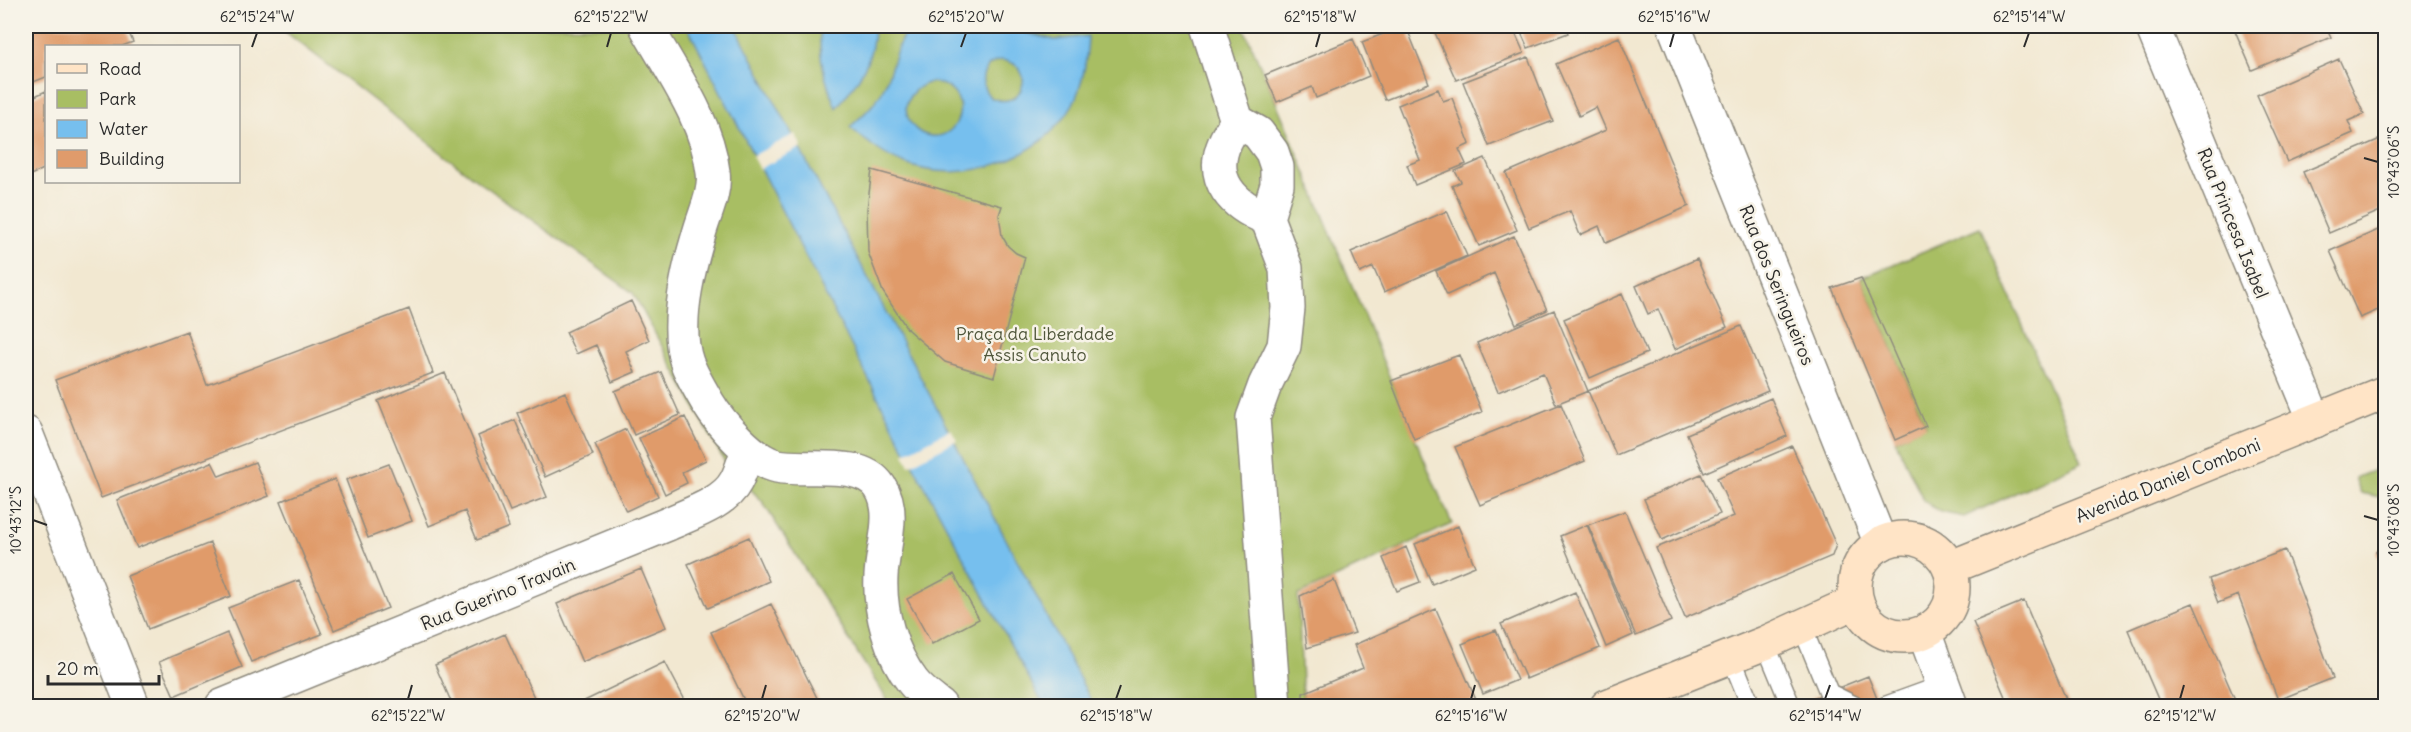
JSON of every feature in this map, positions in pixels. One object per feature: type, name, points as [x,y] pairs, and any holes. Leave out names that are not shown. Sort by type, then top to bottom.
[{"type":"street","points":[[646,26],[695,112],[707,139],[714,175],[708,206],[683,297],[682,321],[687,362],[709,404],[748,450],[776,466],[838,468],[862,474],[880,486],[888,513],[881,577],[887,634],[913,683],[940,706]]},
{"type":"street","points":[[1208,26],[1237,121],[1258,133],[1272,152],[1277,167],[1277,185],[1267,218],[1286,268],[1288,308],[1284,346],[1265,385],[1253,418],[1274,706]]},
{"type":"street","name":"Rua dos Seringueiros","points":[[1674,26],[1881,544]]},
{"type":"street","name":"Rua Princesa Isabel","points":[[2152,26],[2315,421]]},
{"type":"street","points":[[1237,121],[1224,143],[1220,165],[1223,183],[1232,197],[1248,211],[1267,218]]},
{"type":"street","name":"Avenida Daniel Comboni","points":[[1949,568],[2385,392]]},
{"type":"street","points":[[26,433],[132,706]]},
{"type":"street","name":"Rua Guerino Travain","points":[[222,706],[668,524],[718,499],[729,491],[736,483],[748,450]]},
{"type":"street","points":[[1896,539],[1912,539],[1928,544],[1941,555],[1949,568],[1953,583],[1950,605],[1937,624],[1924,632],[1908,635],[1891,634],[1876,627],[1864,616],[1857,601],[1855,584],[1859,568],[1868,554],[1881,544],[1896,539]]},
{"type":"street","points":[[1606,706],[1765,643],[1857,601]]},
{"type":"street","points":[[1924,632],[1947,696]]},
{"type":"street","points":[[1261,706],[1271,670]]},
{"type":"lane","points":[[1802,627],[1829,693],[1855,706]]},
{"type":"lane","points":[[1765,643],[1791,706]]},
{"type":"lane","points":[[1731,657],[1751,706]]},
{"type":"lane","points":[[1885,706],[1947,696]]},
{"type":"green space","name":"Praça da Liberdade Assis Canuto","points":[[278,26],[1243,26],[1452,524],[1298,595],[1303,706],[891,706],[762,501],[726,464],[633,293],[470,175]]},
{"type":"green space","points":[[1980,227],[2082,462],[1964,517],[1940,512],[1924,501],[1895,440],[1926,425],[1861,278]]},
{"type":"green space","points":[[2385,466],[2385,498],[2361,493],[2355,478]]},
{"type":"water","points":[[687,26],[735,26],[1094,706],[1044,706],[905,450]]},
{"type":"water","points":[[821,26],[874,26],[868,60],[851,89],[836,108],[823,67],[820,47]]},
{"type":"water","points":[[910,26],[925,26],[938,33],[954,37],[966,35],[984,26],[1010,26],[1023,32],[1055,40],[1088,36],[1082,80],[1073,104],[1060,123],[1043,140],[1023,153],[1001,163],[954,172],[908,165],[877,149],[850,127],[869,109],[881,93],[905,33]],"holes":[[[1001,60],[1013,63],[1020,70],[1023,78],[1018,94],[1011,99],[1002,100],[990,97],[984,85],[984,74],[989,65]],[[931,82],[945,86],[954,93],[959,103],[956,124],[949,132],[939,136],[926,135],[918,131],[910,123],[906,107],[914,91]]]},
{"type":"pier","points":[[795,134],[802,147],[759,169],[752,156]]},
{"type":"pier","points":[[951,429],[957,440],[910,465],[904,454]]},
{"type":"building","points":[[26,26],[126,26],[133,42],[125,45],[45,45],[45,77],[26,85]]},
{"type":"building","points":[[1406,26],[1429,83],[1385,100],[1362,42]]},
{"type":"building","points":[[1432,26],[1512,26],[1524,53],[1456,80]]},
{"type":"building","points":[[1518,26],[1565,26],[1568,33],[1528,48]]},
{"type":"building","points":[[2233,26],[2326,26],[2331,37],[2252,70]]},
{"type":"building","points":[[1619,37],[1689,206],[1606,243],[1599,226],[1580,235],[1570,211],[1529,228],[1506,173],[1606,130],[1596,107],[1579,116],[1556,64]]},
{"type":"building","points":[[1353,39],[1369,76],[1316,98],[1312,87],[1277,102],[1265,75]]},
{"type":"building","points":[[1528,57],[1553,121],[1489,146],[1463,82]]},
{"type":"building","points":[[2339,59],[2364,114],[2348,121],[2353,133],[2287,162],[2257,95]]},
{"type":"building","points":[[1438,89],[1443,101],[1452,98],[1470,144],[1459,149],[1466,164],[1415,185],[1407,165],[1420,160],[1398,105]]},
{"type":"building","points":[[45,91],[45,168],[26,177],[26,100]]},
{"type":"building","points":[[2385,137],[2385,209],[2329,233],[2303,172]]},
{"type":"building","points":[[1485,158],[1517,230],[1479,246],[1452,186],[1461,182],[1455,171]]},
{"type":"building","points":[[872,170],[1002,206],[999,215],[1002,236],[1008,246],[1025,257],[994,377],[945,362],[908,330],[883,292],[868,252],[867,209]]},
{"type":"building","points":[[1447,211],[1467,256],[1384,292],[1373,267],[1360,273],[1351,252]]},
{"type":"building","points":[[2385,227],[2385,307],[2360,318],[2330,251]]},
{"type":"building","points":[[1514,236],[1547,310],[1516,324],[1494,273],[1447,295],[1436,271]]},
{"type":"building","points":[[1697,259],[1727,327],[1675,349],[1658,309],[1648,314],[1636,286]]},
{"type":"building","points":[[1861,278],[1926,426],[1895,440],[1832,288]]},
{"type":"building","points":[[1622,294],[1647,353],[1590,378],[1564,319]]},
{"type":"building","points":[[631,301],[649,340],[626,351],[635,372],[612,382],[596,345],[576,354],[566,332]]},
{"type":"building","points":[[409,309],[433,373],[101,498],[55,380],[187,331],[207,385]]},
{"type":"building","points":[[1554,310],[1588,391],[1556,404],[1543,373],[1498,392],[1477,343]]},
{"type":"building","points":[[1741,326],[1768,391],[1616,455],[1588,391]]},
{"type":"building","points":[[1459,355],[1482,412],[1414,439],[1391,381]]},
{"type":"building","points":[[661,372],[680,415],[634,435],[615,391]]},
{"type":"building","points":[[445,373],[509,527],[477,540],[465,511],[429,526],[378,401]]},
{"type":"building","points":[[565,392],[593,455],[545,477],[517,413]]},
{"type":"building","points":[[1771,398],[1787,436],[1704,473],[1687,434]]},
{"type":"building","points":[[1561,404],[1585,461],[1480,505],[1455,447]]},
{"type":"building","points":[[685,417],[706,460],[682,472],[687,483],[665,494],[639,438]]},
{"type":"building","points":[[515,420],[547,497],[510,511],[478,436]]},
{"type":"building","points":[[626,429],[658,496],[626,511],[595,444]]},
{"type":"building","points":[[1792,446],[1836,545],[1832,556],[1685,618],[1656,548],[1734,516],[1717,478]]},
{"type":"building","points":[[212,462],[219,476],[255,462],[269,496],[137,548],[117,500]]},
{"type":"building","points":[[389,464],[412,521],[368,538],[346,480]]},
{"type":"building","points":[[1701,474],[1720,514],[1662,540],[1644,499]]},
{"type":"building","points":[[335,479],[388,608],[334,630],[281,501]]},
{"type":"building","points":[[1625,511],[1671,621],[1636,636],[1588,525]]},
{"type":"building","points":[[1587,525],[1633,635],[1606,647],[1560,536]]},
{"type":"building","points":[[1458,526],[1475,566],[1432,584],[1415,544]]},
{"type":"building","points":[[749,537],[769,581],[708,608],[688,564]]},
{"type":"building","points":[[210,543],[231,596],[148,629],[127,576]]},
{"type":"building","points":[[1406,547],[1420,582],[1397,591],[1383,558]]},
{"type":"building","points":[[2385,547],[2385,573],[2376,551]]},
{"type":"building","points":[[2285,550],[2333,678],[2278,700],[2238,595],[2218,603],[2209,579]]},
{"type":"building","points":[[641,569],[666,627],[582,662],[557,604]]},
{"type":"building","points":[[954,574],[979,619],[932,644],[907,599]]},
{"type":"building","points":[[299,580],[322,634],[251,662],[228,608]]},
{"type":"building","points":[[1334,580],[1355,633],[1307,648],[1300,596]]},
{"type":"building","points":[[1575,592],[1600,648],[1526,679],[1501,624]]},
{"type":"building","points":[[2024,601],[2069,706],[2009,706],[1973,622]]},
{"type":"building","points":[[2193,603],[2237,704],[2231,706],[2161,706],[2128,630]]},
{"type":"building","points":[[771,604],[821,706],[747,706],[711,632]]},
{"type":"building","points":[[1436,609],[1476,700],[1463,706],[1303,706],[1303,693],[1363,668],[1354,645]]},
{"type":"building","points":[[1496,630],[1517,680],[1483,694],[1462,644]]},
{"type":"building","points":[[227,633],[242,667],[174,696],[159,662]]},
{"type":"building","points":[[505,634],[538,706],[453,706],[435,665]]},
{"type":"building","points":[[665,662],[688,706],[574,706]]},
{"type":"building","points":[[1868,676],[1880,706],[1793,706]]}]
